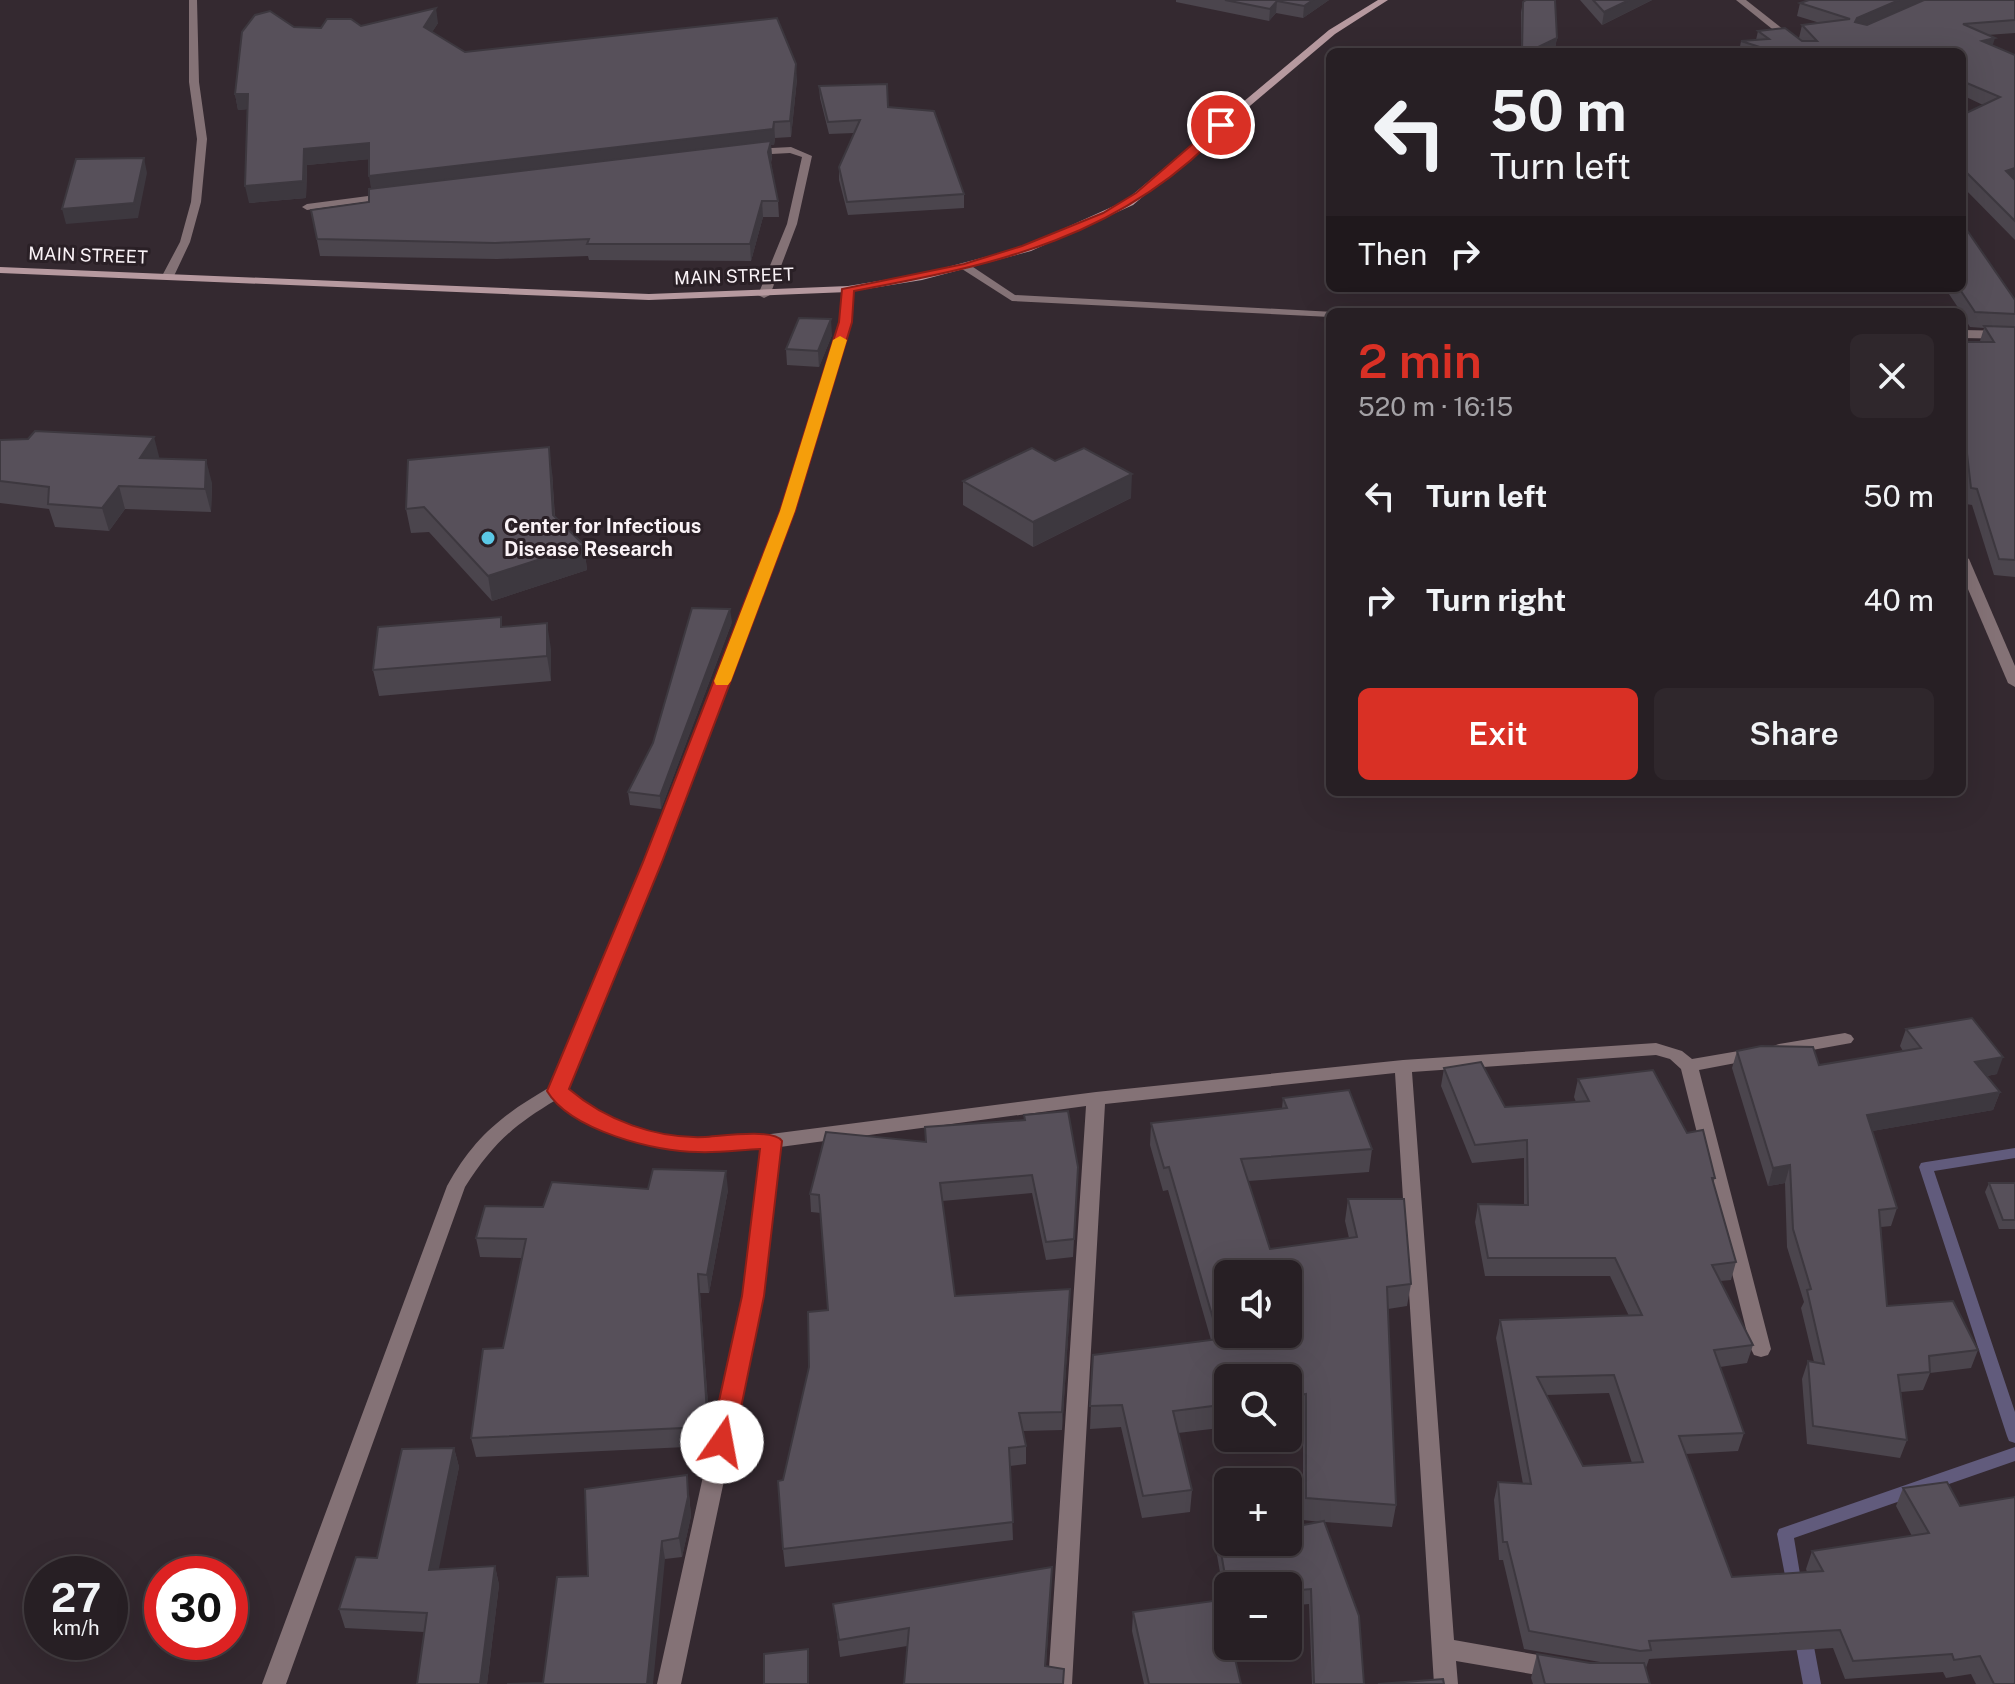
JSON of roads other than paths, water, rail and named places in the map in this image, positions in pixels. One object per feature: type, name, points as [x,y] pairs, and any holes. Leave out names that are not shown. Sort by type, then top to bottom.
[{"type":"main road","name":"MAIN STREET","points":[[0,270],[649,297],[764,295],[848,289],[966,267],[1027,249],[1129,203],[1332,32],[1384,0]]},
{"type":"street","points":[[168,276],[185,242],[196,202],[202,139],[194,82],[193,0]]},
{"type":"street","points":[[1740,0],[1802,48]]},
{"type":"street","points":[[736,153],[791,150],[807,156],[792,224],[764,295]]},
{"type":"street","points":[[307,207],[397,196]]},
{"type":"street","points":[[966,267],[1012,298],[1326,314]]},
{"type":"street","points":[[274,1684],[456,1186],[481,1147],[521,1112],[557,1091],[652,862],[787,511],[846,322],[848,289]]},
{"type":"street","points":[[1966,334],[2015,335]]},
{"type":"street","points":[[1966,568],[2015,683]]},
{"type":"street","points":[[1689,1066],[1845,1039]]},
{"type":"street","points":[[557,1091],[587,1116],[654,1140],[696,1145],[771,1141],[1096,1098],[1403,1066],[1632,1049],[1676,1055],[1689,1066],[1761,1349]]},
{"type":"street","points":[[1403,1066],[1446,1649],[1446,1684]]},
{"type":"street","points":[[1060,1684],[1096,1098]]},
{"type":"street","points":[[669,1684],[753,1296],[771,1141]]},
{"type":"street","points":[[1446,1649],[1582,1673]]},
{"type":"waterway","points":[[2015,1153],[1926,1167],[2015,1436]]},
{"type":"waterway","points":[[1794,1586],[1785,1534],[2015,1454]]},
{"type":"waterway","points":[[1803,1636],[1812,1684]]},
{"type":"place","name":"Center for Infectious Disease Research","points":[[488,538]]}]
